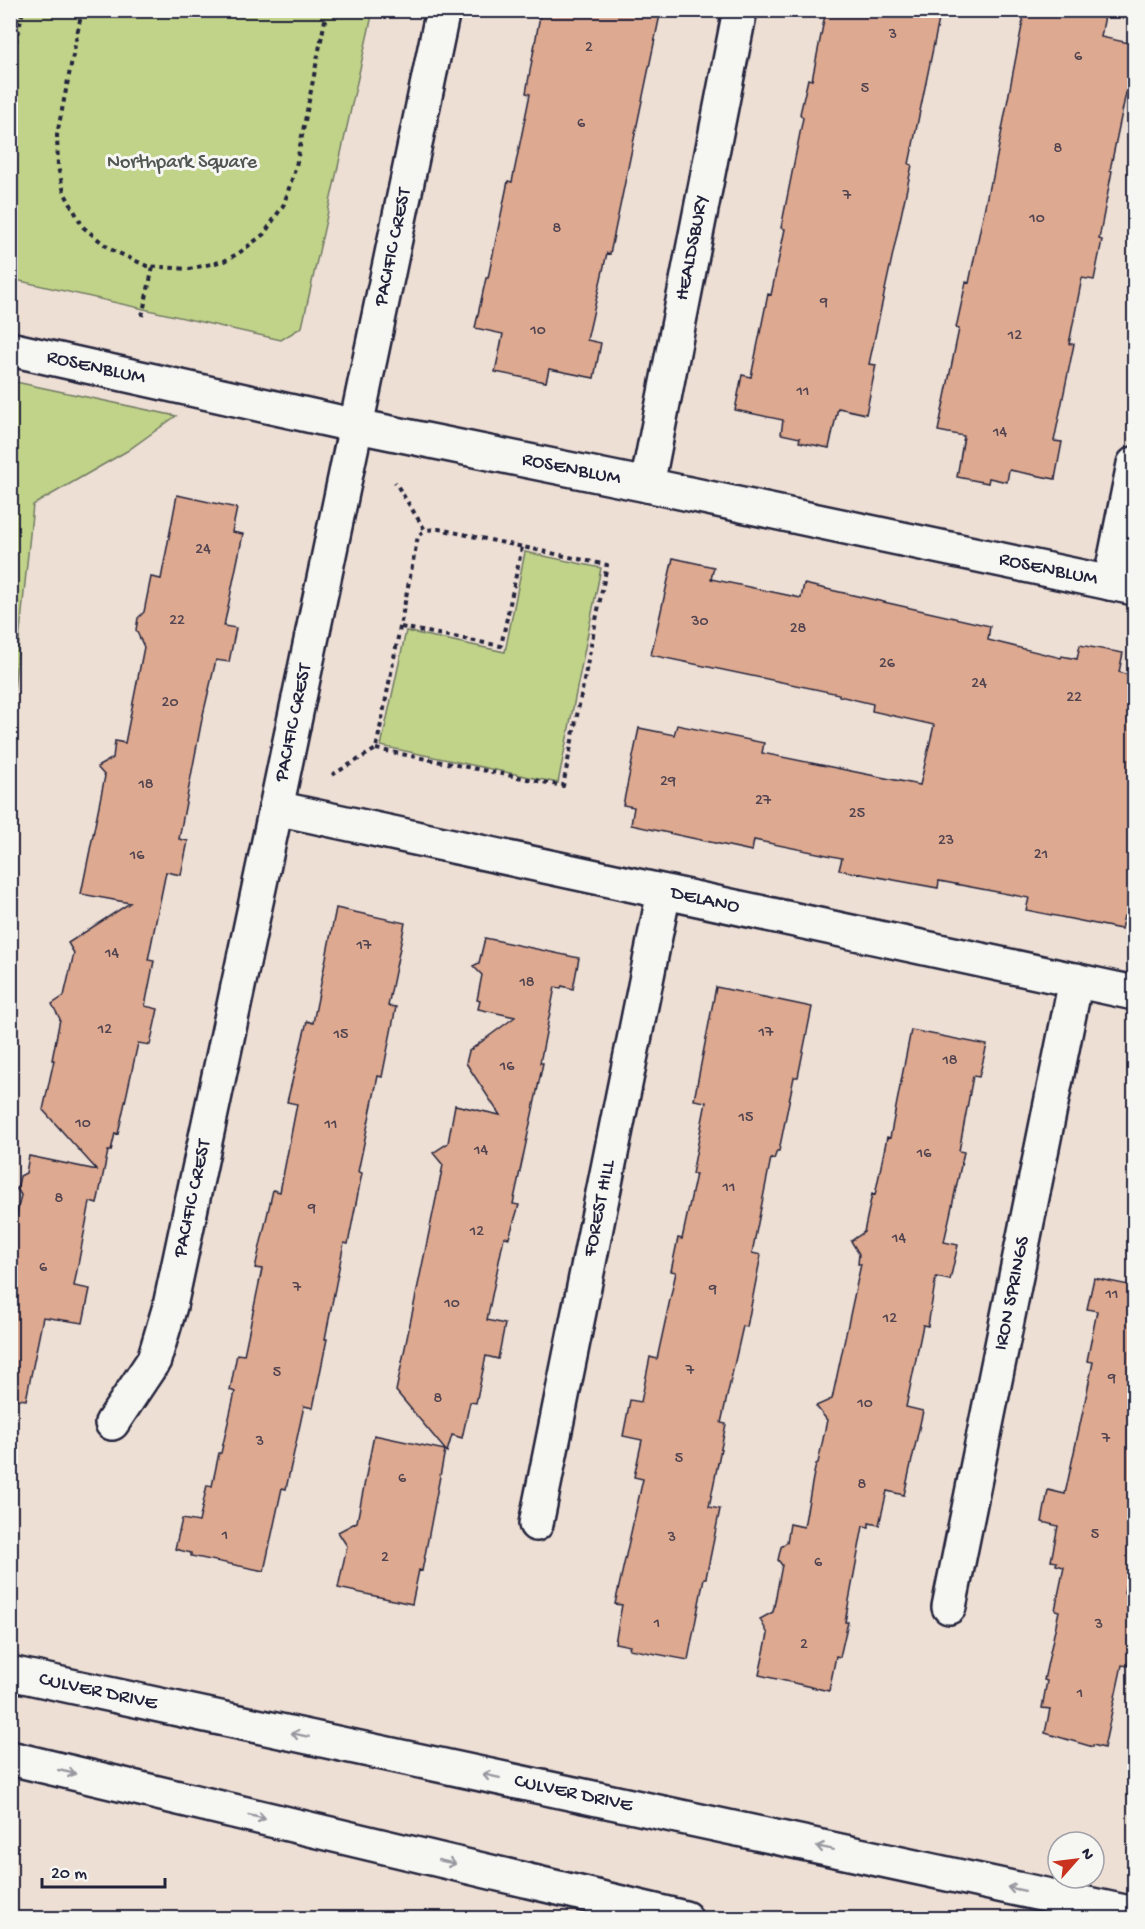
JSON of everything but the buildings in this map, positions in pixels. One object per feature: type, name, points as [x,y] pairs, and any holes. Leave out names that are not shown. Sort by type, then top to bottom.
[{"type":"street","name":"PACIFIC CREST","points":[[112,1423],[154,1360],[170,1306],[443,10]]},
{"type":"street","name":"HEALDSBURY","points":[[646,485],[740,10]]},
{"type":"street","name":"ROSENBLUM","points":[[11,350],[357,426],[1122,586]]},
{"type":"street","points":[[1122,586],[1134,464]]},
{"type":"street","name":"DELANO","points":[[276,808],[1134,993]]},
{"type":"street","name":"FOREST HILL","points":[[536,1524],[664,892]]},
{"type":"street","name":"IRON SPRINGS","points":[[949,1607],[1076,980]]},
{"type":"street","name":"CULVER DRIVE","points":[[10,1673],[1134,1914]]},
{"type":"street","points":[[10,1758],[686,1918]]},
{"type":"path","points":[[10,69],[23,10]]},
{"type":"path","points":[[82,10],[57,135],[58,167],[64,192],[83,227],[110,249],[147,266],[189,269],[224,261],[264,234],[284,204],[296,166],[327,10]]},
{"type":"path","points":[[142,316],[153,267]]},
{"type":"path","points":[[395,483],[425,530]]},
{"type":"path","points":[[332,775],[376,749],[564,786],[607,565],[439,529],[425,530],[418,536],[376,749]]},
{"type":"path","points":[[400,627],[501,646],[522,547]]},
{"type":"green space","name":"Northpark Square","points":[[11,10],[373,11],[302,327],[281,340],[11,279]]},
{"type":"green space","points":[[11,381],[176,416],[127,451],[33,505],[11,720]]},
{"type":"green space","points":[[525,552],[601,568],[558,783],[381,746],[406,631],[505,652]]}]
